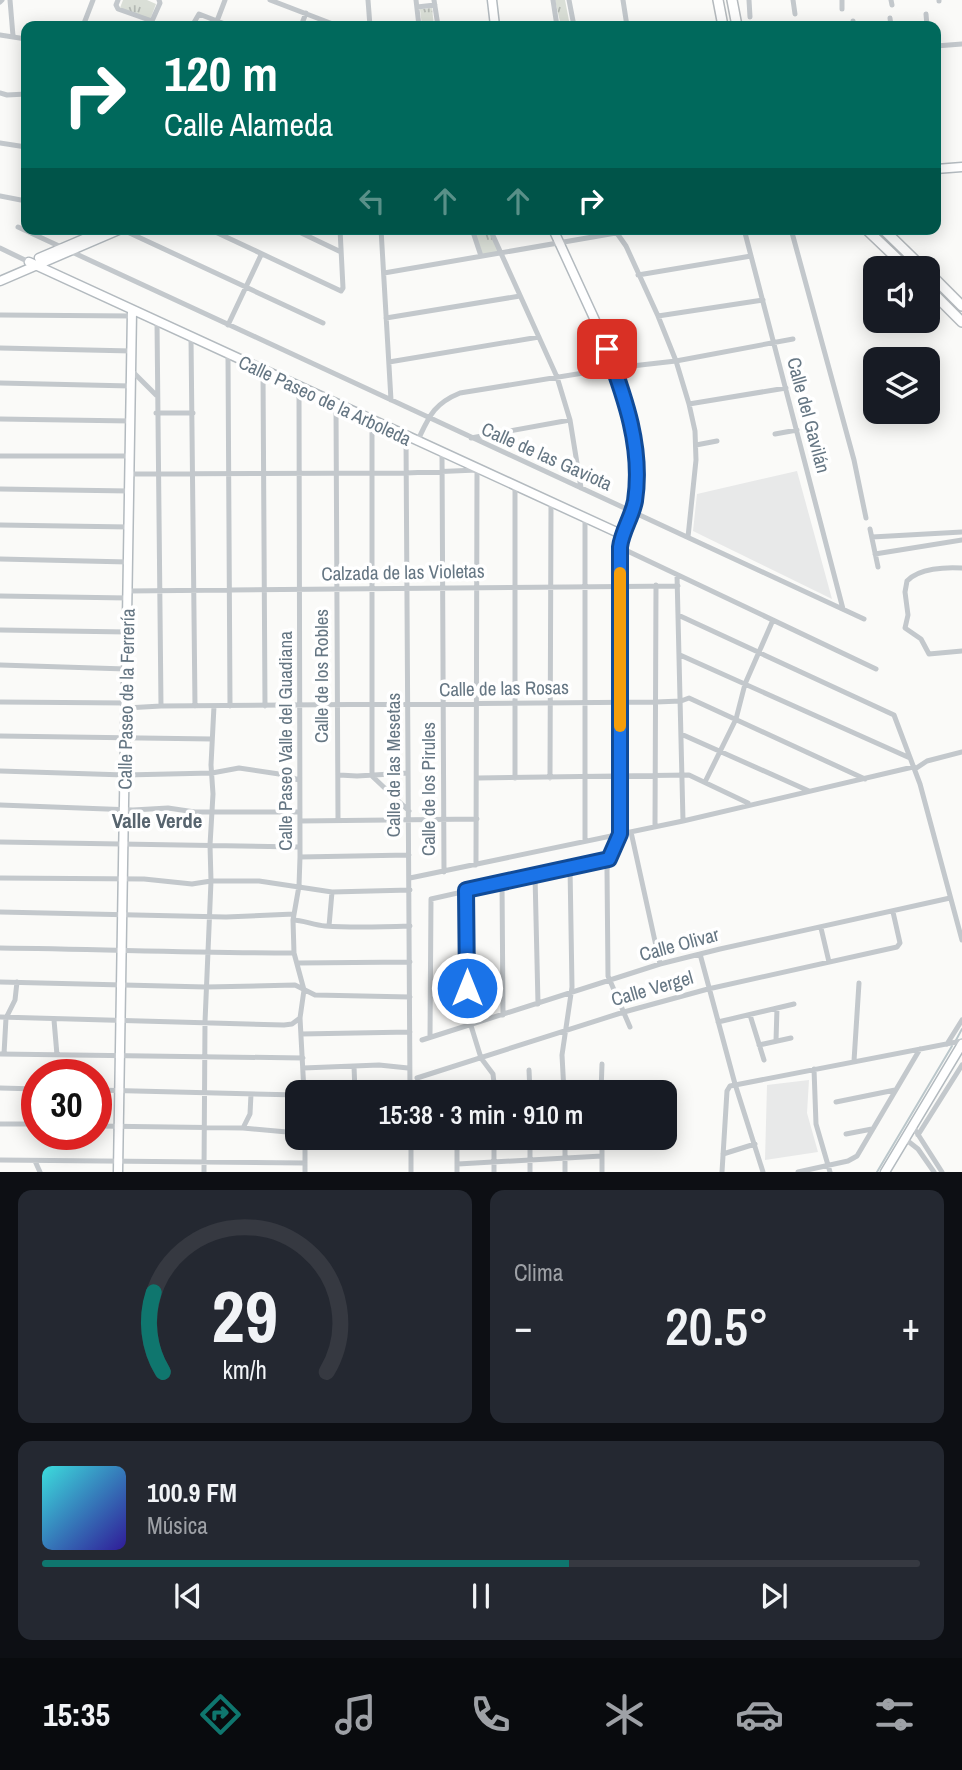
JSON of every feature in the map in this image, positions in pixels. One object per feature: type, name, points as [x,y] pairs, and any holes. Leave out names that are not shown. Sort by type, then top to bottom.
[{"type":"main road","points":[[718,0],[722,21]]},
{"type":"main road","points":[[732,0],[736,21]]},
{"type":"main road","points":[[872,235],[894,256]]},
{"type":"main road","points":[[889,235],[911,256]]},
{"type":"main road","points":[[940,284],[962,306]]},
{"type":"main road","points":[[940,300],[962,322]]},
{"type":"street","points":[[10,0],[13,36]]},
{"type":"street","points":[[85,21],[93,0]]},
{"type":"street","points":[[118,0],[118,9],[152,21],[159,0]]},
{"type":"street","points":[[194,21],[197,15],[217,21],[225,0]]},
{"type":"street","points":[[270,0],[326,21]]},
{"type":"street","points":[[368,0],[370,21]]},
{"type":"street","points":[[492,0],[494,21]]},
{"type":"street","points":[[553,0],[556,21]]},
{"type":"street","points":[[569,0],[573,21]]},
{"type":"street","points":[[623,0],[626,21]]},
{"type":"street","points":[[749,0],[750,18]]},
{"type":"street","points":[[793,0],[794,14]]},
{"type":"street","points":[[842,0],[842,9]]},
{"type":"street","points":[[416,4],[435,3],[437,21]]},
{"type":"street","points":[[303,21],[306,13]]},
{"type":"street","points":[[926,14],[927,21]]},
{"type":"street","points":[[0,34],[21,38]]},
{"type":"street","points":[[941,46],[962,44]]},
{"type":"street","points":[[0,93],[21,94]]},
{"type":"street","points":[[0,144],[21,146]]},
{"type":"street","points":[[941,169],[962,167]]},
{"type":"street","points":[[0,197],[21,199]]},
{"type":"street","name":"Calle de las Gaviota","points":[[36,235],[864,619]]},
{"type":"street","points":[[66,250],[92,235]]},
{"type":"street","points":[[0,276],[105,235]]},
{"type":"street","points":[[134,235],[323,323]]},
{"type":"street","points":[[221,235],[341,290],[340,235]]},
{"type":"street","points":[[306,235],[341,252]]},
{"type":"street","points":[[381,235],[391,400]]},
{"type":"street","points":[[474,235],[481,256]]},
{"type":"street","points":[[492,235],[557,377],[570,420],[581,488]]},
{"type":"street","points":[[555,235],[614,368],[635,443],[637,478],[632,512],[620,547],[620,834],[607,870],[610,981],[630,1027]]},
{"type":"street","points":[[384,273],[599,235]]},
{"type":"street","points":[[617,235],[626,246],[658,316],[689,404],[696,445],[688,537]]},
{"type":"street","points":[[626,246],[629,235]]},
{"type":"street","name":"Calle del Gavilán","points":[[746,235],[843,609]]},
{"type":"street","points":[[793,235],[854,460],[866,518]]},
{"type":"street","points":[[0,248],[33,264]]},
{"type":"street","points":[[228,325],[261,255]]},
{"type":"street","points":[[638,275],[751,256]]},
{"type":"street","points":[[0,281],[33,264]]},
{"type":"street","name":"Calle Paseo de la Arboleda","points":[[33,264],[132,313],[623,535]]},
{"type":"street","points":[[386,318],[520,296]]},
{"type":"street","points":[[658,316],[763,300]]},
{"type":"street","points":[[0,315],[132,313]]},
{"type":"street","name":"Calle Paseo de la Ferrería","points":[[118,1167],[132,313]]},
{"type":"street","points":[[157,322],[161,706]]},
{"type":"street","points":[[389,362],[539,337]]},
{"type":"street","points":[[191,338],[195,706]]},
{"type":"street","points":[[417,442],[440,402],[460,393],[614,368],[676,361],[793,339]]},
{"type":"street","points":[[0,348],[132,351]]},
{"type":"street","points":[[228,355],[230,706]]},
{"type":"street","points":[[131,370],[156,396]]},
{"type":"street","points":[[264,372],[265,706]]},
{"type":"street","points":[[0,383],[131,386]]},
{"type":"street","name":"Calle Paseo Valle del Guadiana","points":[[299,388],[302,705],[299,886],[293,917],[294,953],[304,990],[300,1018],[304,1080]]},
{"type":"street","points":[[689,404],[786,388]]},
{"type":"street","name":"Calle de los Robles","points":[[336,405],[338,820]]},
{"type":"street","points":[[156,413],[193,413]]},
{"type":"street","points":[[0,419],[131,421]]},
{"type":"street","points":[[471,438],[570,420]]},
{"type":"street","points":[[372,421],[372,776],[409,811]]},
{"type":"street","points":[[775,434],[797,430]]},
{"type":"street","name":"Calle de las Mesetas","points":[[406,437],[409,1080]]},
{"type":"street","points":[[696,445],[717,442]]},
{"type":"street","name":"Calle de los Pirules","points":[[443,454],[444,872]]},
{"type":"street","points":[[0,456],[130,456]]},
{"type":"street","points":[[129,474],[336,474],[477,470],[476,865]]},
{"type":"street","points":[[515,487],[515,778]]},
{"type":"street","points":[[0,489],[129,491]]},
{"type":"street","points":[[550,778],[551,503]]},
{"type":"street","points":[[585,519],[585,841]]},
{"type":"street","points":[[0,525],[129,527]]},
{"type":"street","points":[[870,530],[878,567]]},
{"type":"street","points":[[872,537],[962,532]]},
{"type":"street","points":[[875,554],[962,540]]},
{"type":"street","points":[[620,547],[876,669]]},
{"type":"street","points":[[0,559],[128,562]]},
{"type":"street","points":[[962,568],[947,567],[916,575],[907,581],[905,593],[908,615],[905,628],[921,639],[926,651],[933,655],[962,651]]},
{"type":"street","points":[[677,575],[683,821]]},
{"type":"street","points":[[655,826],[656,585]]},
{"type":"street","name":"Calzada de las Violetas","points":[[0,596],[128,594],[159,590],[678,586]]},
{"type":"street","points":[[678,615],[894,715],[914,768],[962,940]]},
{"type":"street","points":[[705,782],[736,719],[745,684],[773,620]]},
{"type":"street","points":[[0,629],[127,632]]},
{"type":"street","points":[[680,655],[911,759]]},
{"type":"street","points":[[0,665],[127,669]]},
{"type":"street","name":"Calle de las Rosas","points":[[0,702],[265,706],[656,702],[692,699],[864,779]]},
{"type":"street","points":[[204,1171],[204,1057],[214,706]]},
{"type":"street","points":[[681,734],[811,792]]},
{"type":"street","points":[[0,736],[212,739]]},
{"type":"street","points":[[410,878],[811,792],[914,768],[927,761],[962,752]]},
{"type":"street","points":[[0,771],[125,775],[212,773],[247,768],[299,780]]},
{"type":"street","points":[[338,775],[408,773]]},
{"type":"street","points":[[478,778],[683,775],[694,777],[750,804]]},
{"type":"street","points":[[0,805],[168,808],[195,812],[300,812]]},
{"type":"street","points":[[300,821],[477,819]]},
{"type":"street","points":[[631,832],[660,964]]},
{"type":"street","points":[[0,842],[299,847]]},
{"type":"street","points":[[300,857],[409,855]]},
{"type":"street","points":[[430,1037],[431,898],[609,859]]},
{"type":"street","points":[[563,1080],[562,1055],[572,994],[570,867]]},
{"type":"street","points":[[535,875],[538,1004]]},
{"type":"street","points":[[0,878],[123,881],[144,879],[192,884],[211,881],[259,881],[332,892],[410,890]]},
{"type":"street","points":[[502,882],[503,1015]]},
{"type":"street","points":[[466,890],[467,1010],[481,1058],[493,1074],[494,1080]]},
{"type":"street","points":[[329,926],[332,892]]},
{"type":"street","name":"Calle Olivar","points":[[422,1040],[660,964],[950,898]]},
{"type":"street","points":[[0,912],[293,917],[304,924],[329,926],[410,926]]},
{"type":"street","name":"Calle Vergel","points":[[417,1078],[624,1012],[708,989],[897,947],[900,945],[892,912]]},
{"type":"street","points":[[821,928],[829,961]]},
{"type":"street","points":[[0,948],[294,953]]},
{"type":"street","points":[[700,954],[735,1084],[764,1171]]},
{"type":"street","points":[[298,963],[410,962]]},
{"type":"street","points":[[0,982],[206,987],[295,985],[315,996],[410,997]]},
{"type":"street","points":[[17,982],[15,1000],[3,1018],[2,1054],[303,1058]]},
{"type":"street","points":[[854,1061],[859,983]]},
{"type":"street","points":[[718,1022],[794,1004]]},
{"type":"street","points":[[776,1041],[777,1008]]},
{"type":"street","points":[[750,1015],[764,1060]]},
{"type":"street","points":[[3,1018],[284,1024],[292,1024],[300,1018]]},
{"type":"street","points":[[54,1020],[57,1055]]},
{"type":"street","points":[[947,1044],[962,1020]]},
{"type":"street","points":[[301,1034],[410,1032]]},
{"type":"street","points":[[760,1045],[791,1038]]},
{"type":"street","points":[[722,1171],[727,1091],[730,1086],[962,1042]]},
{"type":"street","points":[[885,1171],[962,1042]]},
{"type":"street","points":[[799,1171],[829,1168],[853,1159],[920,1049]]},
{"type":"street","points":[[601,1080],[602,1064]]},
{"type":"street","points":[[918,1135],[962,1065]]},
{"type":"street","points":[[354,1066],[355,1080]]},
{"type":"street","points":[[303,1068],[408,1068]]},
{"type":"street","points":[[814,1069],[816,1124],[829,1168]]},
{"type":"street","points":[[529,1070],[529,1080]]},
{"type":"street","points":[[0,1088],[21,1089]]},
{"type":"street","points":[[836,1102],[895,1090]]},
{"type":"street","points":[[112,1091],[285,1095]]},
{"type":"street","points":[[243,1128],[250,1114],[251,1094]]},
{"type":"street","points":[[0,1124],[21,1124]]},
{"type":"street","points":[[912,1125],[942,1171]]},
{"type":"street","points":[[112,1126],[243,1128],[285,1132]]},
{"type":"street","points":[[846,1135],[872,1129]]},
{"type":"street","points":[[904,1138],[918,1149],[934,1171]]},
{"type":"street","points":[[723,1154],[755,1144]]},
{"type":"street","points":[[305,1150],[305,1171]]},
{"type":"street","points":[[411,1150],[411,1171]]},
{"type":"street","points":[[457,1150],[457,1171]]},
{"type":"street","points":[[494,1150],[494,1171]]},
{"type":"street","points":[[529,1150],[530,1171]]},
{"type":"street","points":[[565,1150],[565,1171]]},
{"type":"street","points":[[602,1150],[602,1171]]},
{"type":"street","points":[[458,1164],[602,1156]]},
{"type":"street","points":[[0,1160],[118,1167],[305,1163]]},
{"type":"street","points":[[35,1161],[40,1171]]},
{"type":"street","points":[[234,1163],[234,1171]]},
{"type":"shaded area","points":[[797,471],[832,599],[693,531],[697,494]]},
{"type":"shaded area","points":[[809,1080],[807,1113],[818,1152],[765,1160],[767,1085]]},
{"type":"green space","points":[[123,0],[147,0],[156,4],[150,20],[120,8]]},
{"type":"green space","points":[[555,0],[565,0],[569,21],[560,21]]},
{"type":"green space","points":[[432,8],[433,21],[421,21],[420,9]]},
{"type":"green space","points":[[474,235],[492,235],[499,253],[481,255]]},
{"type":"waterway","points":[[955,1042],[962,1029]]},
{"type":"waterway","points":[[877,1172],[952,1046]]},
{"type":"slow traffic","points":[[620,573],[620,726]]},
{"type":"district","name":"Valle Verde","points":[[157,820]]},
{"type":"route","points":[[467,988],[466,890],[609,859],[620,834],[620,547],[634,506],[637,468],[629,416],[607,349]]}]
